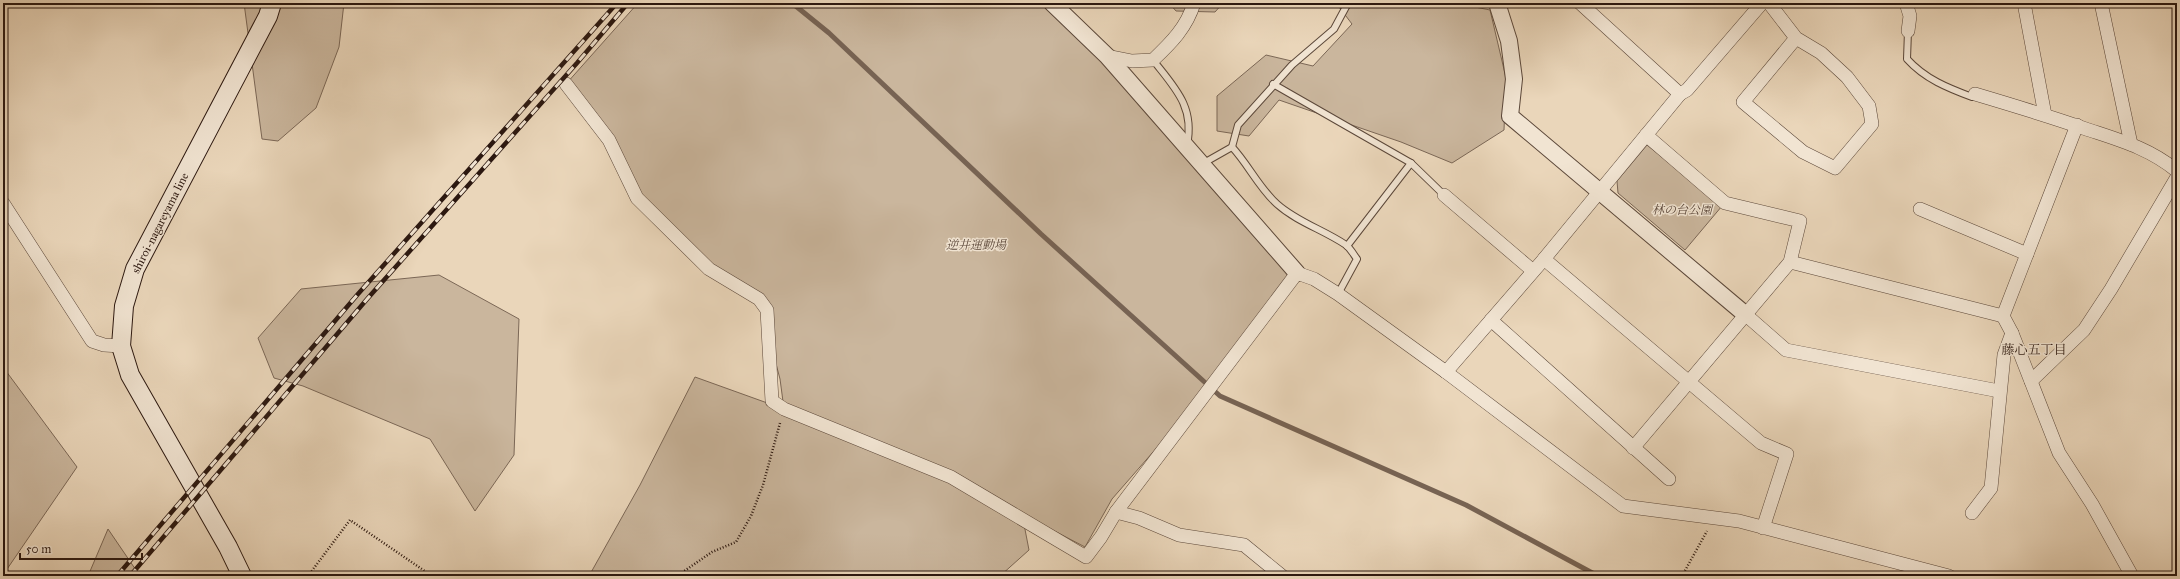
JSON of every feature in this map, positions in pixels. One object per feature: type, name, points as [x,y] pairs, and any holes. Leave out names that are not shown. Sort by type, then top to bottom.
[{"type":"main road","name":"shiroi-nagareyama line","points":[[242,576],[228,547],[130,376],[121,346],[124,306],[135,269],[268,16],[272,3]]},
{"type":"street","points":[[1052,3],[1107,56],[1297,273],[1314,279],[1338,294],[1446,372],[1623,506],[1739,521],[1950,576]]},
{"type":"street","points":[[1107,56],[1132,61],[1153,60],[1167,47],[1187,22],[1194,3]]},
{"type":"street","points":[[1497,3],[1509,41],[1514,79],[1510,116],[1786,350],[1999,391]]},
{"type":"street","points":[[1580,3],[1680,94]]},
{"type":"street","points":[[1446,372],[1532,270],[1544,258],[1598,191],[1680,94],[1687,90],[1762,3]]},
{"type":"street","points":[[1769,3],[1796,38],[1826,58],[1847,77],[1869,106],[1872,124],[1835,168],[1803,152],[1743,102],[1796,38]]},
{"type":"street","points":[[1906,3],[1910,16],[1908,31]]},
{"type":"street","points":[[2024,3],[2045,115]]},
{"type":"street","points":[[2101,3],[2131,144]]},
{"type":"street","points":[[566,84],[608,140],[637,198],[708,268],[759,299],[767,310],[772,400],[784,409],[951,477],[1086,557],[1101,537],[1116,512],[1297,273]]},
{"type":"street","points":[[1975,94],[2077,125],[2131,144],[2160,157],[2177,171]]},
{"type":"street","points":[[2003,316],[2077,125]]},
{"type":"street","points":[[1633,448],[1790,262],[1800,221],[1725,204],[1646,135]]},
{"type":"street","points":[[2031,381],[2084,330],[2111,289],[2177,177]]},
{"type":"street","points":[[1444,195],[1532,270]]},
{"type":"street","points":[[3,203],[92,341],[104,345],[121,346]]},
{"type":"street","points":[[1920,209],[2027,254]]},
{"type":"street","points":[[1544,258],[1761,442],[1787,454],[1763,528]]},
{"type":"street","points":[[1790,262],[2003,316],[2012,333],[2059,453],[2092,504],[2132,576]]},
{"type":"street","points":[[1491,320],[1669,479]]},
{"type":"street","points":[[1972,513],[1991,488],[1999,391],[2004,355],[2012,333]]},
{"type":"street","points":[[1116,512],[1139,518],[1179,535],[1244,545],[1282,576]]},
{"type":"lane","points":[[1202,164],[1232,147],[1238,125],[1273,84],[1334,29],[1348,3]]},
{"type":"lane","points":[[1908,31],[1907,59],[1916,69],[1946,87],[1972,97],[1975,94]]},
{"type":"lane","points":[[1153,60],[1174,88],[1188,112],[1190,128],[1186,146]]},
{"type":"lane","points":[[1273,84],[1411,163],[1444,195]]},
{"type":"lane","points":[[1232,147],[1246,162],[1259,183],[1277,204],[1288,212],[1347,246],[1357,259],[1338,294]]},
{"type":"lane","points":[[1347,246],[1411,163]]},
{"type":"path","points":[[677,576],[712,552],[736,542],[751,516],[763,485],[784,409]]},
{"type":"path","points":[[1682,576],[1715,518]]},
{"type":"path","points":[[308,576],[350,520],[432,576]]},
{"type":"green space","points":[[244,3],[344,3],[339,47],[316,108],[278,141],[262,139]]},
{"type":"green space","name":"逆井運動場","points":[[638,3],[1052,3],[1297,273],[1222,373],[1112,499],[1085,547],[1022,514],[1029,550],[1000,576],[589,576],[640,485],[695,377],[784,409],[780,379],[759,299],[709,269],[637,198],[609,140],[566,84]]},
{"type":"green space","points":[[1169,3],[1223,3],[1215,12],[1176,11]]},
{"type":"green space","points":[[1336,3],[1455,3],[1490,10],[1506,78],[1504,130],[1452,163],[1401,142],[1279,100],[1249,136],[1217,131],[1217,96],[1266,55],[1313,66],[1352,24]]},
{"type":"green space","name":"林の台公園","points":[[1647,145],[1722,206],[1685,250],[1618,193],[1617,181]]},
{"type":"green space","points":[[439,275],[519,319],[514,455],[475,511],[430,439],[303,386],[274,378],[258,338],[301,289]]},
{"type":"green space","points":[[3,367],[77,467],[3,575]]},
{"type":"green space","points":[[108,529],[140,576],[88,576]]},
{"type":"waterway","points":[[792,3],[829,33],[1041,234],[1220,396],[1466,505],[1598,576]]},
{"type":"railway","points":[[117,576],[358,294],[617,3]]},
{"type":"railway","points":[[130,576],[368,298],[577,63],[628,3]]},
{"type":"district","name":"藤心五丁目","points":[[2034,350]]}]
